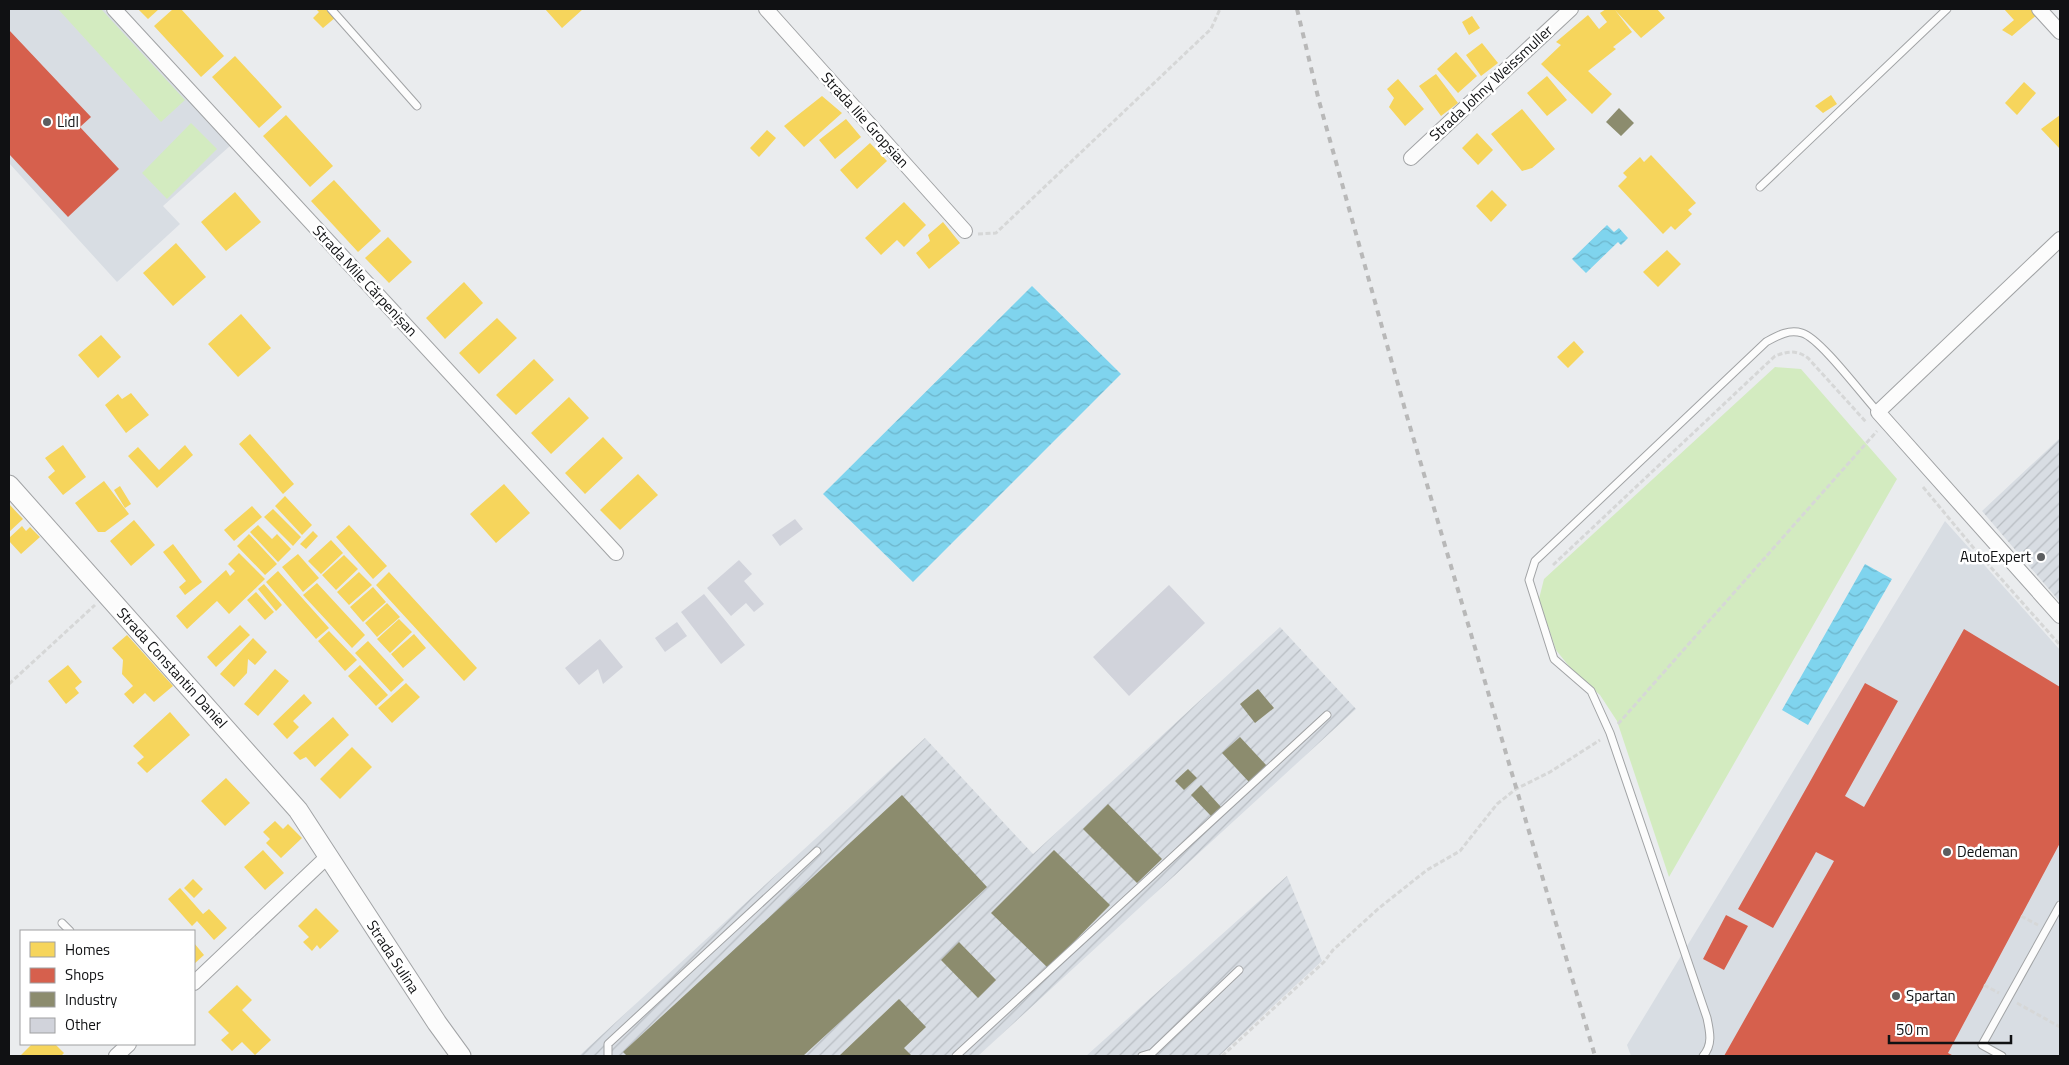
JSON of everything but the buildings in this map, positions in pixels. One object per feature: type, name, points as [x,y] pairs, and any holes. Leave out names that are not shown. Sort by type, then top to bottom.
[{"type":"street","name":"Strada Mile Cărpenișan","points":[[114,9],[616,553]]},
{"type":"street","name":"Strada Ilie Gropșian","points":[[766,9],[965,231]]},
{"type":"street","name":"Strada Johny Weissmuller","points":[[1411,158],[1571,9]]},
{"type":"street","points":[[2039,9],[2060,32]]},
{"type":"street","points":[[2060,239],[1878,412],[2060,616]]},
{"type":"street","name":"Strada Constantin Daniel","points":[[9,485],[280,788],[312,831],[327,856]]},
{"type":"street","points":[[195,982],[327,856]]},
{"type":"street","name":"Strada Sulina","points":[[327,856],[437,1023],[461,1056]]},
{"type":"street","points":[[116,1056],[128,1045]]},
{"type":"lane","points":[[331,9],[417,106]]},
{"type":"lane","points":[[1760,187],[1947,9]]},
{"type":"lane","points":[[1703,1056],[1708,1051],[1711,1035],[1707,1018],[1610,733],[1591,691],[1554,658],[1529,580],[1535,561],[1766,342],[1782,333],[1803,333],[1820,345],[1878,412]]},
{"type":"lane","points":[[956,1056],[1327,715]]},
{"type":"lane","points":[[608,1056],[608,1044],[817,851]]},
{"type":"lane","points":[[2002,1056],[1982,1045],[2060,905]]},
{"type":"lane","points":[[62,923],[69,930]]},
{"type":"lane","points":[[1142,1056],[1152,1052],[1239,970]]},
{"type":"path","points":[[965,231],[996,234],[1211,29],[1220,9]]},
{"type":"path","points":[[1553,565],[1774,356],[1793,351],[1801,353],[1808,358],[1868,425]]},
{"type":"path","points":[[1222,1056],[1379,908],[1427,870],[1460,850],[1497,804],[1516,789],[1550,772],[1610,733],[1875,432],[1881,439]]},
{"type":"path","points":[[1918,481],[1972,546],[2060,645]]},
{"type":"path","points":[[9,684],[107,594]]},
{"type":"path","points":[[1984,985],[2060,1027]]},
{"type":"shaded area","points":[[9,9],[104,9],[231,145],[163,206],[180,224],[117,282],[9,163]]},
{"type":"shaded area","name":"AutoExpert","points":[[2060,438],[2060,602],[1982,511]]},
{"type":"shaded area","points":[[1945,521],[2060,650],[2060,1056],[1631,1056],[1627,1045]]},
{"type":"shaded area","points":[[1280,627],[1356,709],[978,1056],[579,1056],[925,738],[1033,854]]},
{"type":"shaded area","points":[[1287,876],[1322,961],[1219,1056],[1086,1056]]},
{"type":"green space","points":[[58,9],[101,9],[185,100],[161,122]]},
{"type":"green space","points":[[191,123],[217,149],[167,199],[142,173]]},
{"type":"green space","points":[[1775,367],[1801,369],[1897,479],[1669,877],[1617,721],[1600,695],[1572,670],[1556,650],[1539,599],[1544,579]]},
{"type":"water","points":[[1607,225],[1614,232],[1619,228],[1628,238],[1621,245],[1618,242],[1586,273],[1572,259]]},
{"type":"water","points":[[1032,286],[1121,374],[913,582],[823,494]]},
{"type":"water","points":[[1865,564],[1892,579],[1808,725],[1782,710]]},
{"type":"railway","points":[[1297,9],[1319,101],[1406,413],[1595,1056]]},
{"type":"place","name":"Lidl","points":[[47,122]]},
{"type":"place","name":"AutoExpert","points":[[2041,557]]},
{"type":"place","name":"Dedeman","points":[[1947,852]]},
{"type":"place","name":"Spartan","points":[[1896,996]]}]
